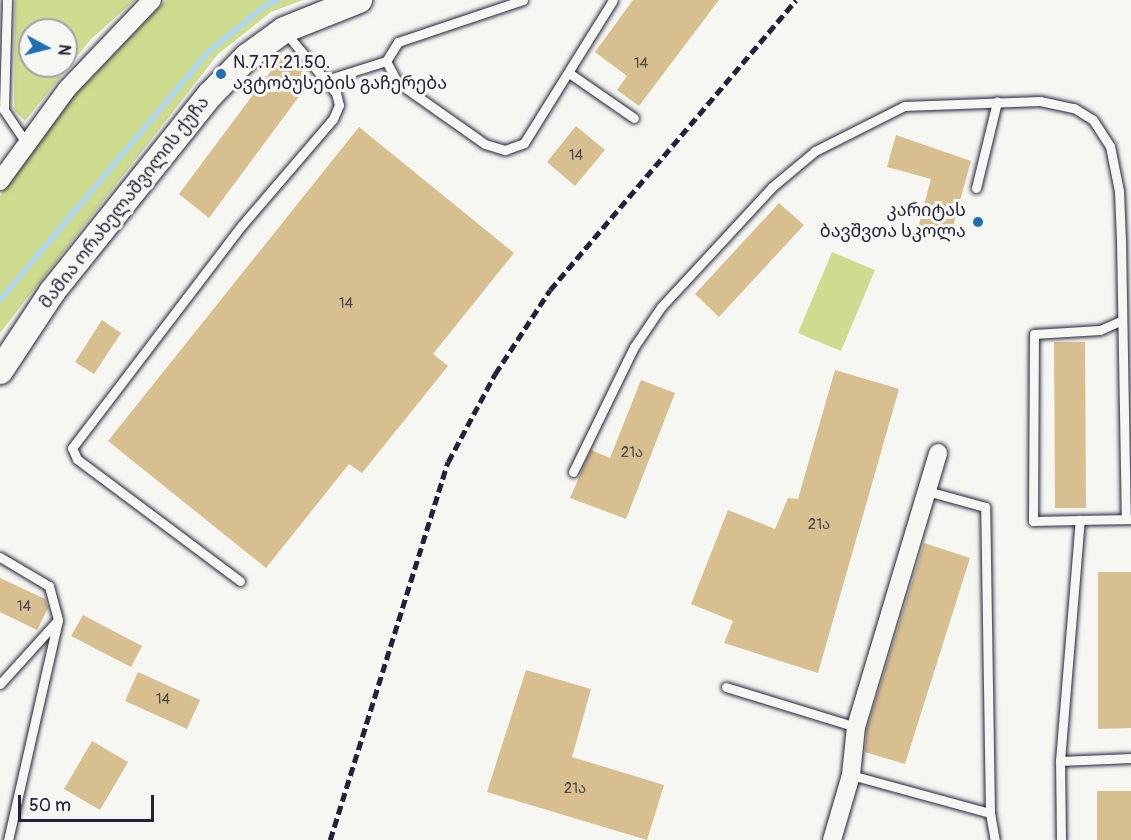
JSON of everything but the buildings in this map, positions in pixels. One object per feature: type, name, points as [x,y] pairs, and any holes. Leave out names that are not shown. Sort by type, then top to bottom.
[{"type":"street","points":[[0,181],[25,141],[67,89],[152,0]]},
{"type":"street","name":"მამია ორახელაშვილის ქუჩა","points":[[0,370],[52,292],[210,95],[247,57],[284,30],[359,0]]},
{"type":"street","points":[[832,840],[851,775],[856,727],[938,453]]},
{"type":"lane","points":[[8,0],[4,110],[25,141]]},
{"type":"lane","points":[[326,80],[386,61],[398,42],[523,0]]},
{"type":"lane","points":[[386,61],[397,82],[485,144],[506,150],[524,142],[613,0]]},
{"type":"lane","points":[[240,581],[77,459],[72,448],[242,225],[333,119],[339,105],[336,93],[284,30]]},
{"type":"lane","points":[[569,73],[634,118]]},
{"type":"lane","points":[[573,472],[634,347],[661,307],[772,188],[815,151],[890,110],[1040,101],[1074,108],[1093,120],[1110,146],[1119,190],[1128,519],[1034,521],[1034,334],[1100,330],[1122,320]]},
{"type":"lane","points":[[976,188],[997,102]]},
{"type":"lane","points":[[927,491],[984,507],[990,813],[995,840]]},
{"type":"lane","points":[[1061,840],[1060,761],[1080,520]]},
{"type":"lane","points":[[0,557],[49,586],[58,620],[8,840]]},
{"type":"lane","points":[[0,684],[58,620]]},
{"type":"lane","points":[[726,687],[856,727]]},
{"type":"lane","points":[[1060,761],[1131,758]]},
{"type":"lane","points":[[851,775],[990,813]]},
{"type":"green space","points":[[15,0],[135,0],[90,40],[78,55],[78,18],[18,18],[18,78],[60,78],[25,121],[14,110]]},
{"type":"green space","points":[[166,0],[303,0],[271,12],[218,54],[0,333],[0,196],[24,157],[70,100]]},
{"type":"green space","points":[[832,252],[875,270],[841,351],[798,333]]},
{"type":"waterway","points":[[0,299],[208,51],[265,5],[277,0]]},
{"type":"railway","points":[[330,840],[448,462],[495,374],[550,290],[796,0]]},
{"type":"place","name":"N.7.17.21.50. ავტობუსების გაჩერება","points":[[221,74]]},
{"type":"place","name":"კარიტას ბავშვთა სკოლა","points":[[978,222]]}]
